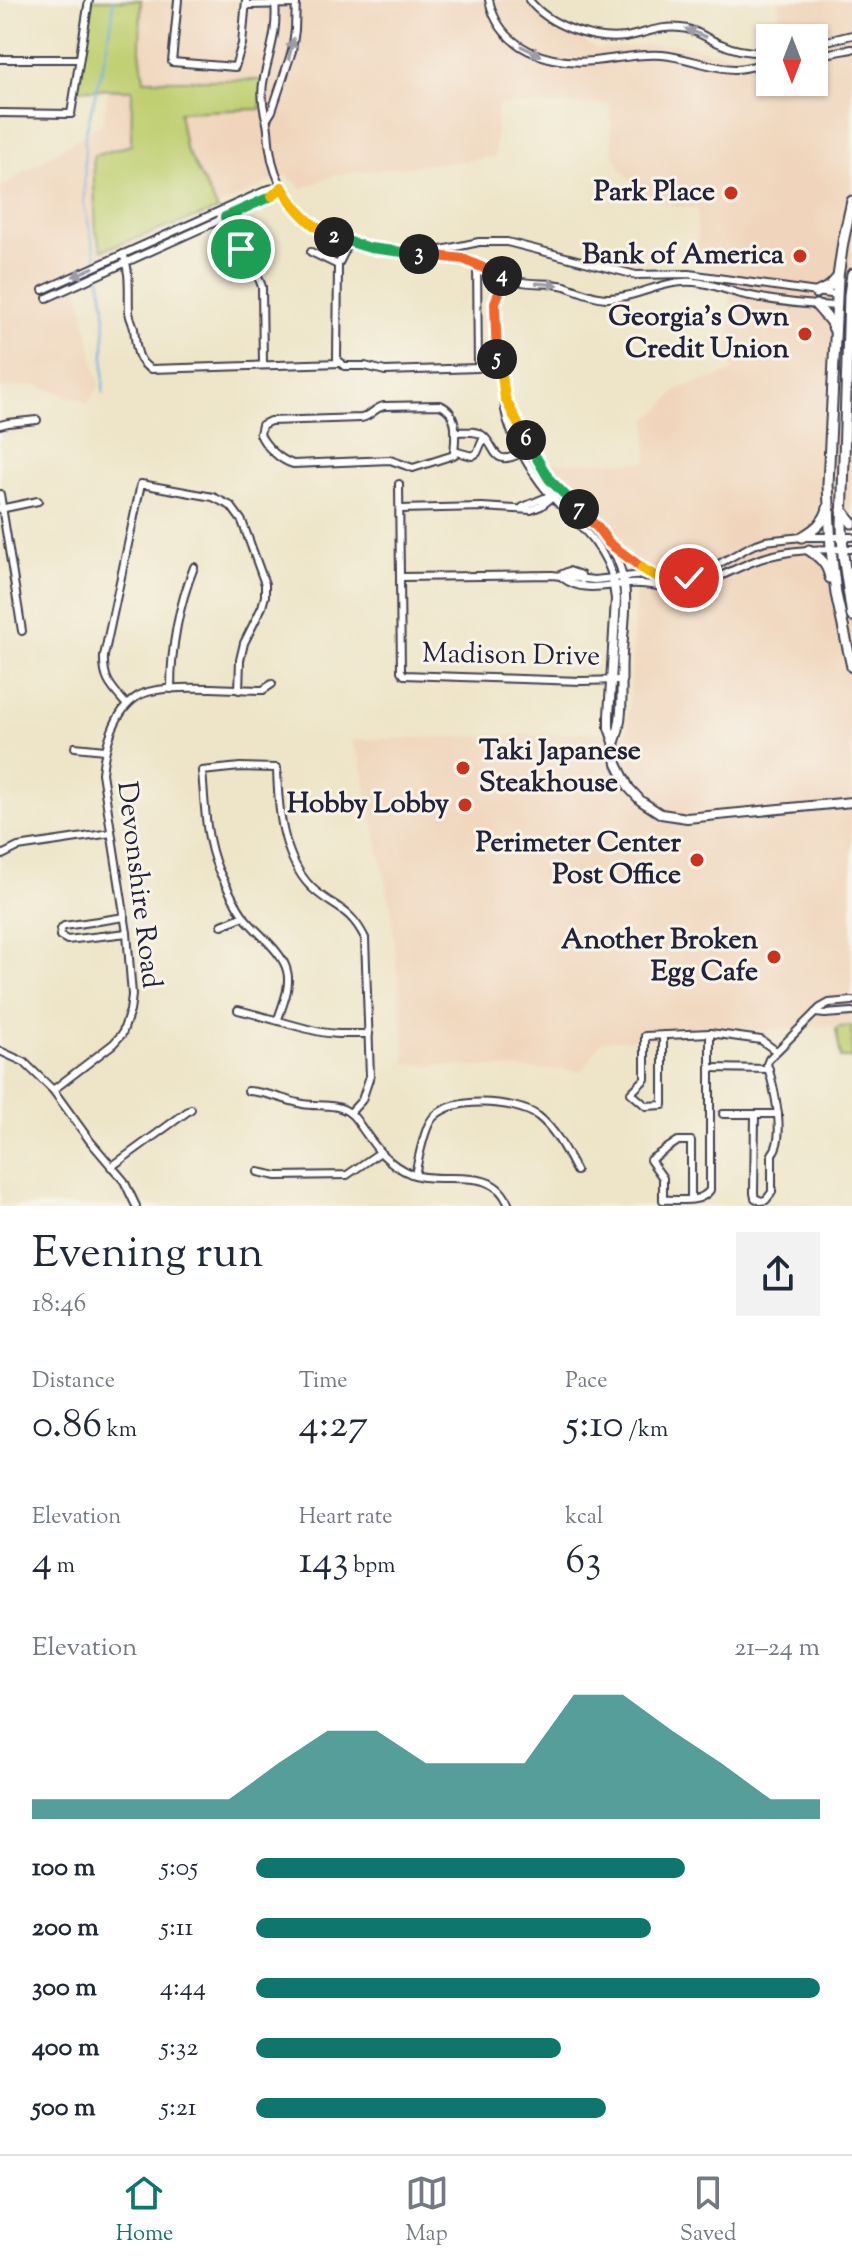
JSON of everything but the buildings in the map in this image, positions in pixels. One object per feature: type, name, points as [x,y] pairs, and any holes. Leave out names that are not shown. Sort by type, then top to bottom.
[{"type":"main road","points":[[852,201],[838,277],[850,323],[842,537],[831,549],[839,609],[852,667]]},
{"type":"main road","points":[[802,537],[819,525],[829,505],[828,464],[835,332],[852,274]]},
{"type":"main road","points":[[816,293],[830,286],[838,277]]},
{"type":"main road","points":[[816,305],[835,332]]},
{"type":"main road","points":[[829,505],[847,549],[851,609]]},
{"type":"main road","points":[[842,510],[852,523]]},
{"type":"main road","points":[[809,550],[829,570],[835,615],[848,649]]},
{"type":"street","points":[[0,113],[71,114],[89,0]]},
{"type":"street","points":[[178,0],[172,62],[235,67],[242,44],[247,2],[296,2],[292,51],[272,111],[266,120]]},
{"type":"street","points":[[489,0],[505,35],[520,47],[547,59],[584,62],[655,55],[733,69],[756,66]]},
{"type":"street","points":[[529,0],[546,15],[592,35],[623,37],[669,27],[684,28],[728,47],[756,51]]},
{"type":"street","points":[[275,2],[276,29],[263,85],[263,110],[270,153],[282,187],[292,204],[327,234],[349,243],[396,252],[456,258],[505,277],[527,283],[559,285],[601,298],[693,282],[753,296],[816,305],[846,301]]},
{"type":"street","points":[[828,41],[852,35]]},
{"type":"street","points":[[828,53],[852,49]]},
{"type":"street","points":[[0,59],[78,59]]},
{"type":"street","points":[[47,298],[127,262],[269,189],[282,187]]},
{"type":"street","points":[[43,290],[223,214]]},
{"type":"street","points":[[223,214],[262,287],[263,365]]},
{"type":"street","points":[[425,254],[499,241],[636,275],[701,276],[816,293],[846,301]]},
{"type":"street","points":[[349,243],[338,265],[337,359],[344,366],[365,366],[385,371],[478,368],[477,264]]},
{"type":"street","points":[[311,252],[338,265]]},
{"type":"street","points":[[123,254],[127,262],[129,312],[136,348],[145,366],[151,369],[341,363]]},
{"type":"street","points":[[653,287],[660,282],[701,276]]},
{"type":"street","points":[[505,277],[495,307],[497,358],[507,419],[533,472],[596,542],[619,582],[625,608],[620,727],[614,742]]},
{"type":"street","points":[[753,296],[758,290],[778,287]]},
{"type":"street","points":[[505,398],[549,479],[595,524],[620,565],[609,728],[617,764],[629,788],[652,809],[671,817],[852,802]]},
{"type":"street","points":[[440,405],[451,413],[456,432],[454,455],[413,468],[390,460],[293,464],[286,462],[266,444],[260,430],[264,423],[270,421],[361,418],[384,406],[440,405]]},
{"type":"street","points":[[0,425],[37,420]]},
{"type":"street","points":[[456,432],[475,432],[484,437],[493,453],[500,456],[510,457],[530,448]]},
{"type":"street","points":[[454,451],[472,456],[477,453],[484,437]]},
{"type":"street","points":[[239,690],[244,643],[265,596],[265,584],[242,521],[231,506],[213,497],[141,484],[104,665],[103,673],[111,687],[126,704],[141,693],[171,689],[239,690],[263,690],[272,684]]},
{"type":"street","name":"Madison Drive","points":[[399,484],[401,671],[404,675],[621,680]]},
{"type":"street","points":[[400,509],[536,509],[559,491]]},
{"type":"street","points":[[0,494],[22,631]]},
{"type":"street","points":[[1,509],[38,501]]},
{"type":"street","points":[[560,575],[582,587],[643,575],[672,580],[689,578],[759,543],[802,537],[842,537]]},
{"type":"street","points":[[609,543],[655,577]]},
{"type":"street","points":[[401,577],[560,575],[674,589],[691,587],[758,559],[778,554],[847,549]]},
{"type":"street","points":[[171,689],[174,641],[194,567]]},
{"type":"street","name":"Devonshire Road","points":[[53,1090],[113,1044],[122,1034],[130,1011],[132,995],[127,933],[102,773],[105,750],[126,704]]},
{"type":"street","points":[[75,747],[105,750]]},
{"type":"street","points":[[278,1019],[287,990],[288,972],[283,960],[244,916],[217,865],[206,826],[202,771],[240,767],[277,768],[285,839],[296,868],[311,887],[357,922],[365,938],[370,1076],[362,1100],[350,1113]]},
{"type":"street","points":[[0,856],[18,847],[111,833]]},
{"type":"street","points":[[222,925],[244,916]]},
{"type":"street","points":[[125,917],[64,926],[60,936],[67,940],[127,933]]},
{"type":"street","points":[[755,1114],[754,1193],[755,1198],[761,1201],[770,1197],[772,1192],[772,1154],[777,1149],[778,1114],[767,1064],[769,1059],[809,1016],[829,1003],[852,1001]]},
{"type":"street","points":[[238,1010],[312,1030],[369,1034]]},
{"type":"street","points":[[815,1013],[852,1012]]},
{"type":"street","points":[[663,1035],[663,1105],[646,1106],[631,1093],[645,1079],[645,1036],[663,1035],[710,1033],[761,1040],[776,1051]]},
{"type":"street","points":[[691,1199],[691,1141],[678,1141],[650,1160],[663,1178],[663,1200],[691,1199],[704,1197],[710,1190],[710,1033]]},
{"type":"street","points":[[0,1051],[24,1062],[53,1090],[124,1181],[136,1206]]},
{"type":"street","points":[[710,1068],[769,1069]]},
{"type":"street","points":[[248,1091],[306,1105],[337,1107],[350,1113],[379,1153],[396,1167],[415,1175],[481,1179],[496,1186],[509,1206]]},
{"type":"street","points":[[415,1175],[430,1122],[439,1111],[452,1105],[471,1103],[510,1106],[538,1116],[559,1139],[576,1171]]},
{"type":"street","points":[[111,1167],[191,1109]]},
{"type":"street","points":[[723,1114],[778,1114]]},
{"type":"street","points":[[258,1172],[277,1176],[347,1175],[379,1153]]},
{"type":"shaded area","points":[[121,0],[523,0],[597,49],[674,43],[734,56],[756,56],[756,96],[828,96],[828,24],[778,24],[779,0],[852,0],[852,1024],[602,1041],[582,1071],[406,1064],[391,907],[361,761],[351,740],[599,732],[626,735],[636,569],[628,550],[570,493],[547,463],[647,462],[647,419],[678,389],[732,372],[729,282],[698,265],[697,209],[653,198],[641,191],[622,171],[614,155],[610,104],[497,105],[495,157],[333,175],[302,189],[287,175],[76,270],[99,386],[88,403],[35,385],[0,388],[0,188],[103,122]]},
{"type":"green space","points":[[87,0],[141,0],[140,50],[144,80],[264,80],[260,109],[179,112],[185,147],[218,210],[102,250],[96,231],[93,156],[131,145],[132,90],[76,89]]},
{"type":"green space","points":[[852,1026],[852,1058],[841,1058],[836,1029]]},
{"type":"waterway","points":[[97,262],[84,203],[85,135],[103,64],[113,0]]},
{"type":"waterway","points":[[98,268],[105,306],[103,394]]},
{"type":"place","name":"Park Place","points":[[731,193]]},
{"type":"place","name":"Bank of America","points":[[800,256]]},
{"type":"place","name":"Georgia's Own Credit Union","points":[[805,334]]},
{"type":"place","name":"Taki Japanese Steakhouse","points":[[463,768]]},
{"type":"place","name":"Hobby Lobby","points":[[465,805]]},
{"type":"place","name":"Perimeter Center Post Office","points":[[697,860]]},
{"type":"place","name":"Another Broken Egg Cafe","points":[[774,957]]},
{"type":"route","points":[[241,249],[225,217],[273,196],[282,187],[304,217],[335,238],[370,248],[456,258],[505,277],[495,303],[497,358],[505,398],[540,466],[559,491],[595,524],[609,543],[636,564],[658,578],[689,578]]}]
